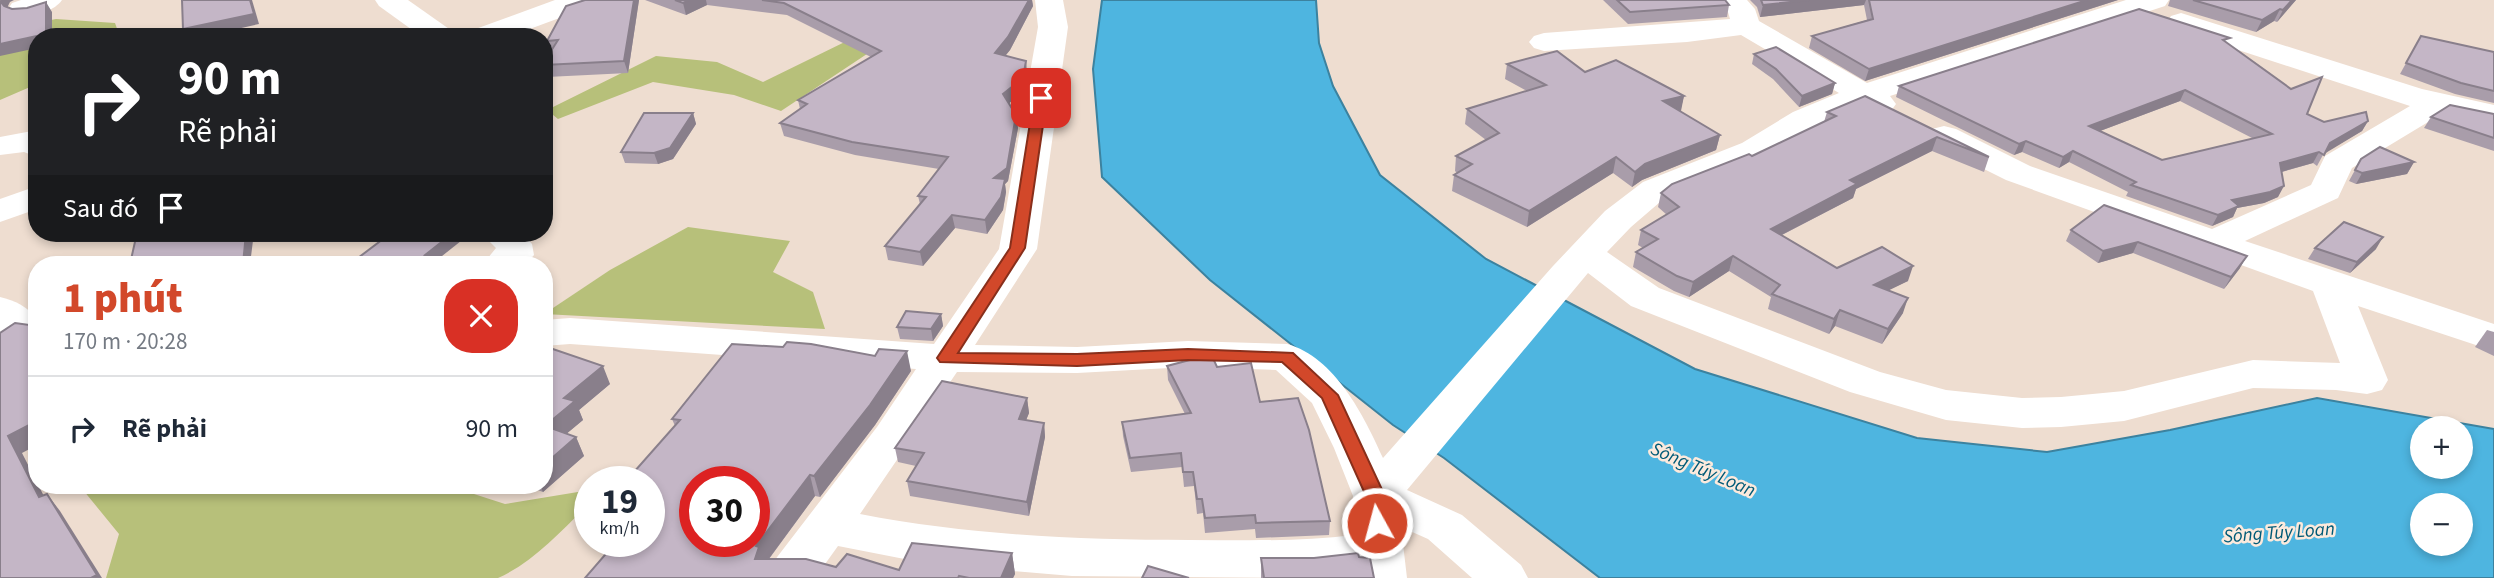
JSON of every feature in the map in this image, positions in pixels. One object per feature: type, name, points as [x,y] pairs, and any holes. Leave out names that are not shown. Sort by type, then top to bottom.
[{"type":"street","points":[[389,0],[429,28]]},
{"type":"street","points":[[505,28],[582,0]]},
{"type":"street","points":[[788,578],[829,526],[946,358],[1018,248],[1053,27],[1049,0]]},
{"type":"street","points":[[1730,0],[1741,9],[1746,26]]},
{"type":"street","points":[[1376,496],[1576,263],[1618,219],[1654,190],[1754,150],[1804,119],[1862,95],[2145,4],[2439,102],[2494,115]]},
{"type":"street","points":[[1544,43],[1746,26],[1862,95],[2018,173],[2216,241],[2330,284],[2494,338]]},
{"type":"street","points":[[2216,241],[2326,191],[2337,163],[2439,102]]},
{"type":"street","points":[[4,146],[28,142]]},
{"type":"street","points":[[0,211],[28,200]]},
{"type":"street","points":[[1576,263],[1645,297],[1841,373],[1946,405],[2022,413],[2124,406],[2253,374],[2336,376],[2367,380],[2330,284]]},
{"type":"street","points":[[553,332],[570,331],[946,358],[1077,360],[1188,354],[1287,357],[1329,395],[1376,496],[1381,564],[1313,559],[1072,558],[930,546],[829,526]]},
{"type":"street","points":[[1376,496],[1445,527],[1504,578]]},
{"type":"green space","points":[[56,19],[115,23],[117,28],[28,28],[28,88],[0,100],[0,30]]},
{"type":"green space","points":[[857,36],[885,42],[781,111],[734,95],[653,82],[558,119],[553,115],[553,107],[656,56],[717,62],[763,82]]},
{"type":"green space","points":[[688,227],[790,241],[773,272],[813,292],[825,329],[553,314],[553,308],[610,270]]},
{"type":"green space","points":[[574,493],[574,518],[536,554],[498,578],[106,578],[119,534],[86,494],[474,494],[505,504]]},
{"type":"water","name":"Sông Túy Loan","points":[[1102,0],[1316,0],[1319,43],[1333,86],[1380,175],[1486,259],[1695,369],[1917,438],[2047,452],[2170,430],[2317,398],[2420,416],[2410,416],[2410,479],[2473,479],[2473,425],[2494,429],[2494,578],[1600,578],[1444,458],[1393,425],[1210,280],[1102,177],[1093,69]]},
{"type":"building","points":[[182,0],[250,0],[254,14],[183,28]]},
{"type":"building","points":[[585,0],[634,0],[624,61],[553,65],[553,48],[558,40],[553,40],[553,30],[566,6]]},
{"type":"building","points":[[762,0],[1029,0],[1008,37],[995,53],[1026,61],[1023,78],[1003,94],[1016,115],[1007,168],[994,178],[1005,179],[1001,197],[985,220],[952,215],[920,252],[885,246],[926,197],[918,196],[948,157],[852,142],[780,123],[807,104],[798,100],[881,51],[784,3]]},
{"type":"building","points":[[1617,0],[1725,0],[1729,5],[1630,12]]},
{"type":"building","points":[[1761,0],[1809,0],[1763,5]]},
{"type":"building","points":[[1869,0],[2087,0],[1869,69],[1812,36],[1873,19]]},
{"type":"building","points":[[2193,0],[2292,0],[2283,10],[2280,9],[2262,20]]},
{"type":"building","points":[[0,1],[12,9],[46,2],[46,28],[28,28],[28,38],[0,44]]},
{"type":"building","points":[[2139,9],[2230,38],[2223,40],[2291,89],[2322,77],[2307,114],[2324,122],[2366,112],[2368,121],[2330,143],[2324,155],[2319,152],[2280,163],[2284,186],[2270,192],[2232,200],[2239,206],[2218,215],[2131,185],[2136,182],[2073,151],[2063,157],[2026,141],[2019,144],[1899,86]],"holes":[[[2185,90],[2272,134],[2162,160],[2089,126]]]},
{"type":"building","points":[[2421,36],[2494,52],[2494,91],[2461,83],[2406,63]]},
{"type":"building","points":[[1776,47],[1835,83],[1802,96],[1776,69],[1754,54]]},
{"type":"building","points":[[1557,51],[1585,72],[1616,60],[1684,96],[1663,101],[1720,135],[1645,164],[1635,172],[1616,157],[1529,211],[1454,175],[1472,164],[1456,156],[1499,133],[1467,109],[1546,85],[1507,64]]},
{"type":"building","points":[[1865,96],[1989,157],[1937,137],[1850,180],[1857,184],[1771,229],[1837,268],[1882,247],[1913,266],[1874,285],[1908,298],[1888,329],[1840,310],[1834,319],[1772,294],[1780,285],[1733,256],[1693,282],[1677,276],[1636,252],[1658,239],[1641,230],[1679,207],[1661,193],[1672,184],[1749,154],[1752,156],[1836,116],[1827,112]]},
{"type":"building","points":[[2450,105],[2494,114],[2494,138],[2431,117]]},
{"type":"building","points":[[644,113],[693,113],[670,148],[654,153],[621,152]]},
{"type":"building","points":[[2380,147],[2414,162],[2362,173],[2355,170],[2361,159]]},
{"type":"building","points":[[2104,205],[2247,256],[2231,277],[2138,242],[2103,251],[2071,230]]},
{"type":"building","points":[[2344,222],[2383,237],[2357,262],[2315,248]]},
{"type":"building","points":[[135,242],[245,242],[244,256],[132,256]]},
{"type":"building","points":[[379,242],[442,242],[425,255],[428,256],[361,256]]},
{"type":"building","points":[[906,311],[941,314],[931,329],[897,327]]},
{"type":"building","points":[[15,323],[28,325],[28,426],[8,436],[28,475],[28,494],[37,494],[39,497],[47,494],[97,575],[91,578],[0,578],[0,333]]},
{"type":"building","points":[[787,342],[811,344],[875,356],[879,349],[907,351],[870,405],[814,476],[810,475],[770,528],[770,466],[679,466],[679,557],[806,559],[836,567],[847,554],[899,570],[912,543],[1012,553],[1001,578],[585,578],[603,557],[665,557],[665,466],[639,466],[680,420],[672,419],[732,344],[783,347]]},
{"type":"building","points":[[553,349],[603,366],[564,398],[575,401],[553,419]]},
{"type":"building","points":[[1212,356],[1217,367],[1251,363],[1260,402],[1298,398],[1309,430],[1330,521],[1256,523],[1255,515],[1205,518],[1202,499],[1197,499],[1193,472],[1183,472],[1181,453],[1130,458],[1122,422],[1191,413],[1167,366]]},
{"type":"building","points":[[942,381],[1027,398],[1019,419],[1044,423],[1027,502],[907,481],[924,453],[895,448]]},
{"type":"building","points":[[553,429],[576,437],[553,457]]},
{"type":"building","points":[[1358,553],[1359,557],[1370,558],[1374,578],[1264,578],[1261,558],[1314,558]]},
{"type":"building","points":[[1148,566],[1189,578],[1142,578]]},
{"type":"route","points":[[1041,98],[1018,248],[946,358],[1077,360],[1188,354],[1287,357],[1329,395],[1356,448],[1376,496],[1377,523]]}]
